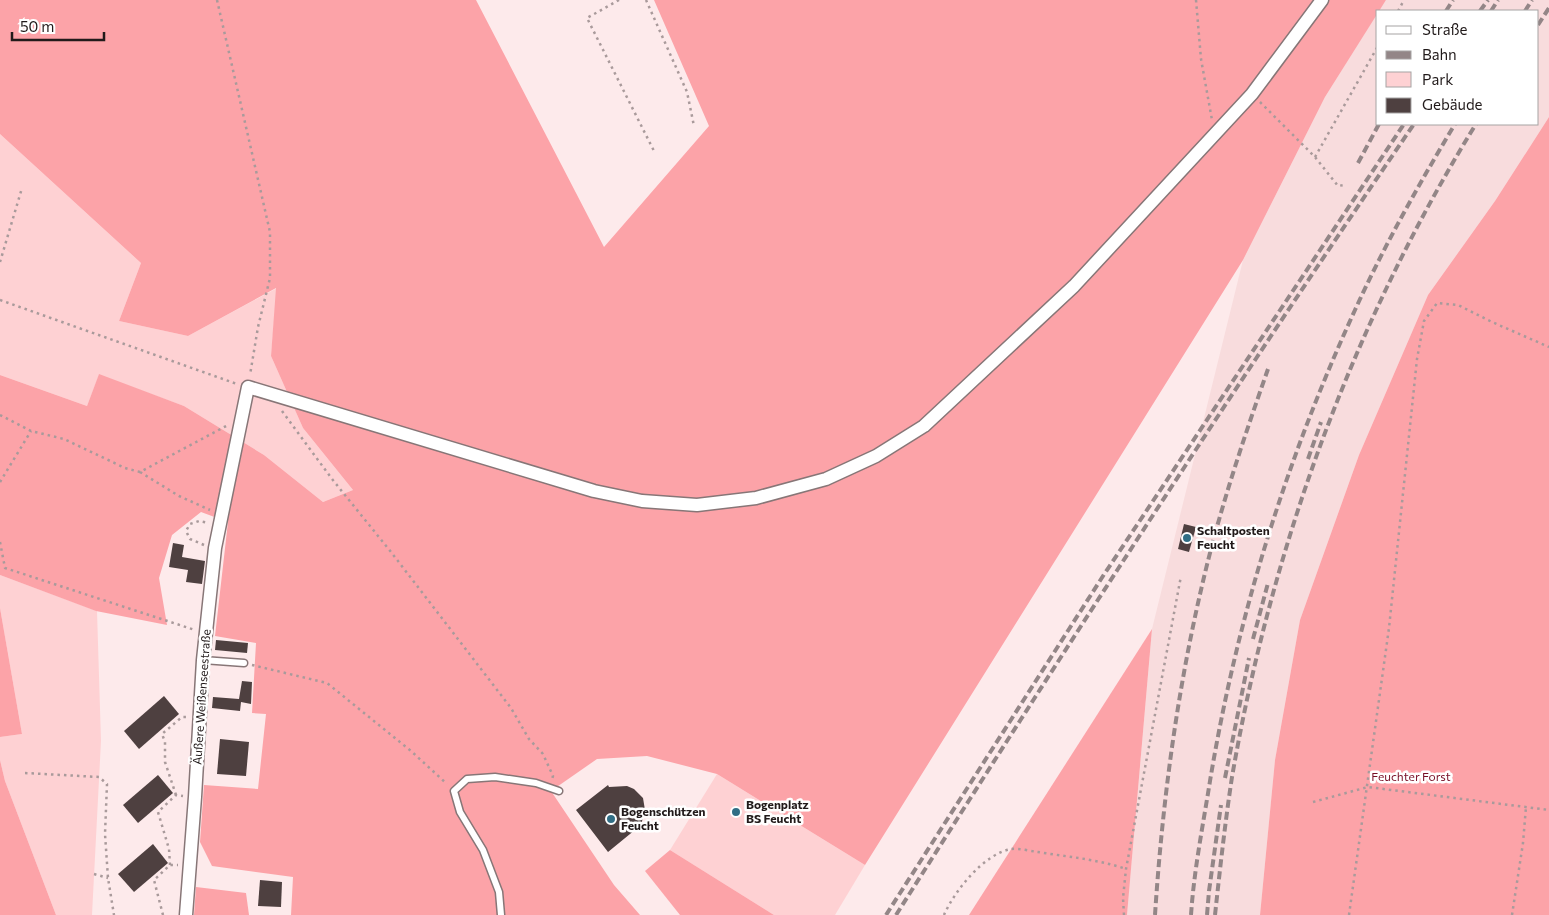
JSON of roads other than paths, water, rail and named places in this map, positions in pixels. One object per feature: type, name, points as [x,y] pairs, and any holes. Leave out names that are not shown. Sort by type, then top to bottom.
[{"type":"street","name":"Äußere Weißenseestraße","points":[[186,915],[196,797],[206,633],[215,548],[248,387],[594,491],[642,501],[697,505],[756,498],[826,479],[876,456],[924,426],[1074,286],[1252,94],[1322,0]]},
{"type":"lane","points":[[204,660],[244,663]]},
{"type":"lane","points":[[501,915],[499,892],[487,858],[460,812],[454,791],[467,779],[495,777],[536,783],[559,791]]},
{"type":"railway","points":[[1447,10],[1453,0]]},
{"type":"railway","points":[[1481,10],[1488,0]]},
{"type":"railway","points":[[1492,10],[1498,0]]},
{"type":"railway","points":[[1526,10],[1532,0]]},
{"type":"railway","points":[[1539,23],[1549,8]]},
{"type":"railway","points":[[1358,163],[1378,125]]},
{"type":"railway","points":[[886,915],[1103,576],[1403,125]]},
{"type":"railway","points":[[896,915],[1152,517],[1413,125]]},
{"type":"railway","points":[[1191,915],[1196,864],[1221,720],[1234,660],[1267,541],[1286,482],[1330,367],[1366,286],[1402,216],[1454,125]]},
{"type":"railway","points":[[1215,915],[1232,777],[1249,691],[1294,521],[1323,438],[1355,357],[1392,277],[1432,200],[1475,125]]},
{"type":"railway","points":[[1155,915],[1168,777],[1190,640],[1217,526],[1268,369]]},
{"type":"railway","points":[[1308,459],[1321,422]]},
{"type":"railway","points":[[1253,639],[1268,583]]},
{"type":"railway","points":[[1225,778],[1249,658]]},
{"type":"railway","points":[[1207,915],[1221,805]]},
{"type":"place","name":"Schaltposten Feucht","points":[[1187,538]]},
{"type":"place","name":"Bogenplatz BS Feucht","points":[[736,812]]},
{"type":"place","name":"Bogenschützen Feucht","points":[[611,819]]},
{"type":"park label","name":"Feuchter Forst","points":[[1411,777]]}]
